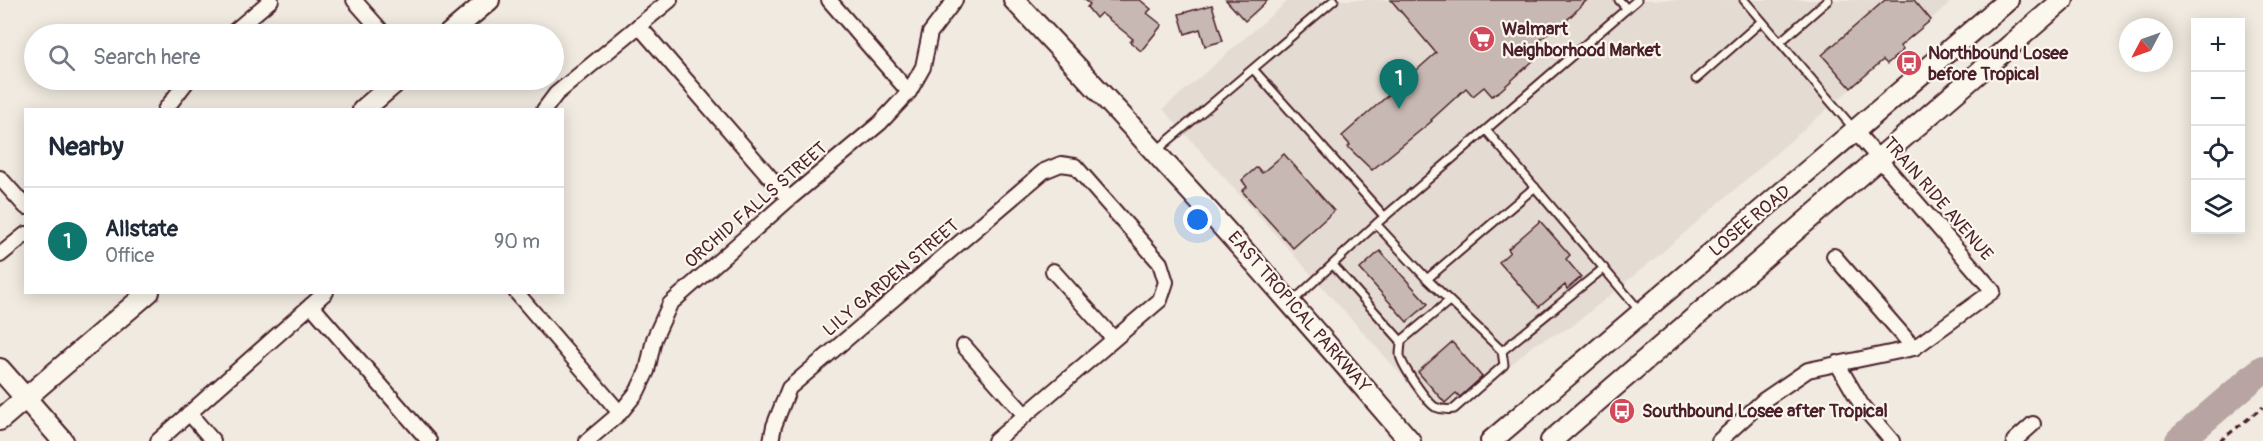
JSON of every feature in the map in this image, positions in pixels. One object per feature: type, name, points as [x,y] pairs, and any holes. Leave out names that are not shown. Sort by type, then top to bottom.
[{"type":"main road","points":[[461,24],[489,0]]},
{"type":"main road","name":"EAST TROPICAL PARKWAY","points":[[1014,0],[1156,151],[1292,302],[1410,441]]},
{"type":"main road","name":"LOSEE ROAD","points":[[1491,441],[2008,0]]},
{"type":"main road","name":"LOSEE ROAD","points":[[1551,441],[2063,0]]},
{"type":"main road","points":[[365,108],[386,90]]},
{"type":"main road","points":[[0,420],[147,294]]},
{"type":"main road","points":[[0,369],[63,441]]},
{"type":"street","points":[[243,24],[271,0]]},
{"type":"street","points":[[354,0],[375,24]]},
{"type":"street","points":[[564,87],[670,0]]},
{"type":"street","points":[[829,0],[909,92]]},
{"type":"street","name":"ORCHID FALLS STREET","points":[[587,441],[620,413],[637,392],[647,371],[654,339],[670,304],[789,199],[880,123],[909,92],[922,67],[930,33],[956,0]]},
{"type":"street","points":[[639,26],[789,199]]},
{"type":"street","points":[[167,108],[180,90]]},
{"type":"street","points":[[546,108],[561,90]]},
{"type":"street","name":"TRAIN RIDE AVENUE","points":[[1855,131],[1994,291],[1914,348]]},
{"type":"street","name":"LILY GARDEN STREET","points":[[771,441],[774,426],[789,388],[1044,171],[1061,164],[1075,166],[1161,263],[1166,282],[1160,300],[1114,339]]},
{"type":"street","points":[[0,178],[24,205]]},
{"type":"street","points":[[0,255],[24,236]]},
{"type":"street","points":[[1725,439],[1764,400],[1808,370],[1914,348],[1834,256]]},
{"type":"street","points":[[995,441],[1114,339],[1053,271]]},
{"type":"street","points":[[158,441],[324,294]]},
{"type":"street","points":[[518,294],[620,413]]},
{"type":"street","points":[[311,305],[429,441]]},
{"type":"street","points":[[964,346],[1025,416]]},
{"type":"street","points":[[1837,363],[1862,406],[1892,441]]},
{"type":"street","points":[[189,413],[213,441]]},
{"type":"street","points":[[2014,441],[2033,424]]},
{"type":"lane","points":[[1156,151],[1334,0]]},
{"type":"lane","points":[[1619,0],[1627,9]]},
{"type":"lane","points":[[1292,302],[1376,224],[1637,0]]},
{"type":"lane","points":[[1744,0],[1855,131]]},
{"type":"lane","points":[[1780,42],[1828,0]]},
{"type":"lane","points":[[1696,79],[1762,21]]},
{"type":"lane","points":[[1253,69],[1384,217]]},
{"type":"lane","points":[[1486,130],[1641,313]]},
{"type":"lane","points":[[1427,279],[1535,187]]},
{"type":"lane","points":[[1333,264],[1401,341],[1400,357],[1435,407],[1445,410],[1454,409],[1504,365],[1502,351],[1427,279],[1376,224]]},
{"type":"lane","points":[[1502,351],[1604,268]]},
{"type":"lane","points":[[1401,341],[1449,301]]},
{"type":"path","points":[[2220,441],[2263,407]]},
{"type":"shaded area","points":[[1289,0],[1953,0],[1660,254],[1571,327],[1534,344],[1456,415],[1431,408],[1163,109]]},
{"type":"building","points":[[1085,0],[1140,0],[1151,9],[1147,13],[1162,25],[1141,51],[1130,42],[1133,39],[1101,13],[1096,18],[1087,7],[1090,4]]},
{"type":"building","points":[[1226,0],[1268,0],[1245,21]]},
{"type":"building","name":"Walmart Neighborhood Market","points":[[1391,0],[1587,0],[1560,27],[1558,25],[1527,51],[1534,60],[1501,90],[1492,96],[1484,87],[1473,96],[1466,88],[1432,121],[1372,170],[1348,147],[1350,145],[1342,136],[1436,53]]},
{"type":"building","points":[[1885,0],[1914,0],[1931,20],[1900,46],[1903,50],[1887,64],[1883,60],[1851,88],[1822,55]]},
{"type":"building","points":[[1212,5],[1223,41],[1205,46],[1200,29],[1185,34],[1179,14]]},
{"type":"building","points":[[1284,154],[1334,211],[1293,248],[1242,191],[1247,187],[1242,180],[1257,167],[1262,173]]},
{"type":"building","points":[[1540,221],[1570,255],[1566,259],[1581,277],[1567,289],[1565,285],[1539,307],[1499,262],[1510,252],[1508,249]]},
{"type":"building","points":[[1380,251],[1428,304],[1407,322],[1360,269]]},
{"type":"building","points":[[1452,342],[1482,377],[1460,397],[1456,393],[1445,403],[1418,372]]},
{"type":"waterway","points":[[2179,441],[2263,369]]},
{"type":"place","name":"Walmart Neighborhood Market","points":[[1482,39]]},
{"type":"place","name":"Northbound Losee before Tropical","points":[[1909,63]]},
{"type":"place","name":"Allstate","points":[[1399,109]]},
{"type":"place","name":"Southbound Losee after Tropical","points":[[1622,411]]}]
